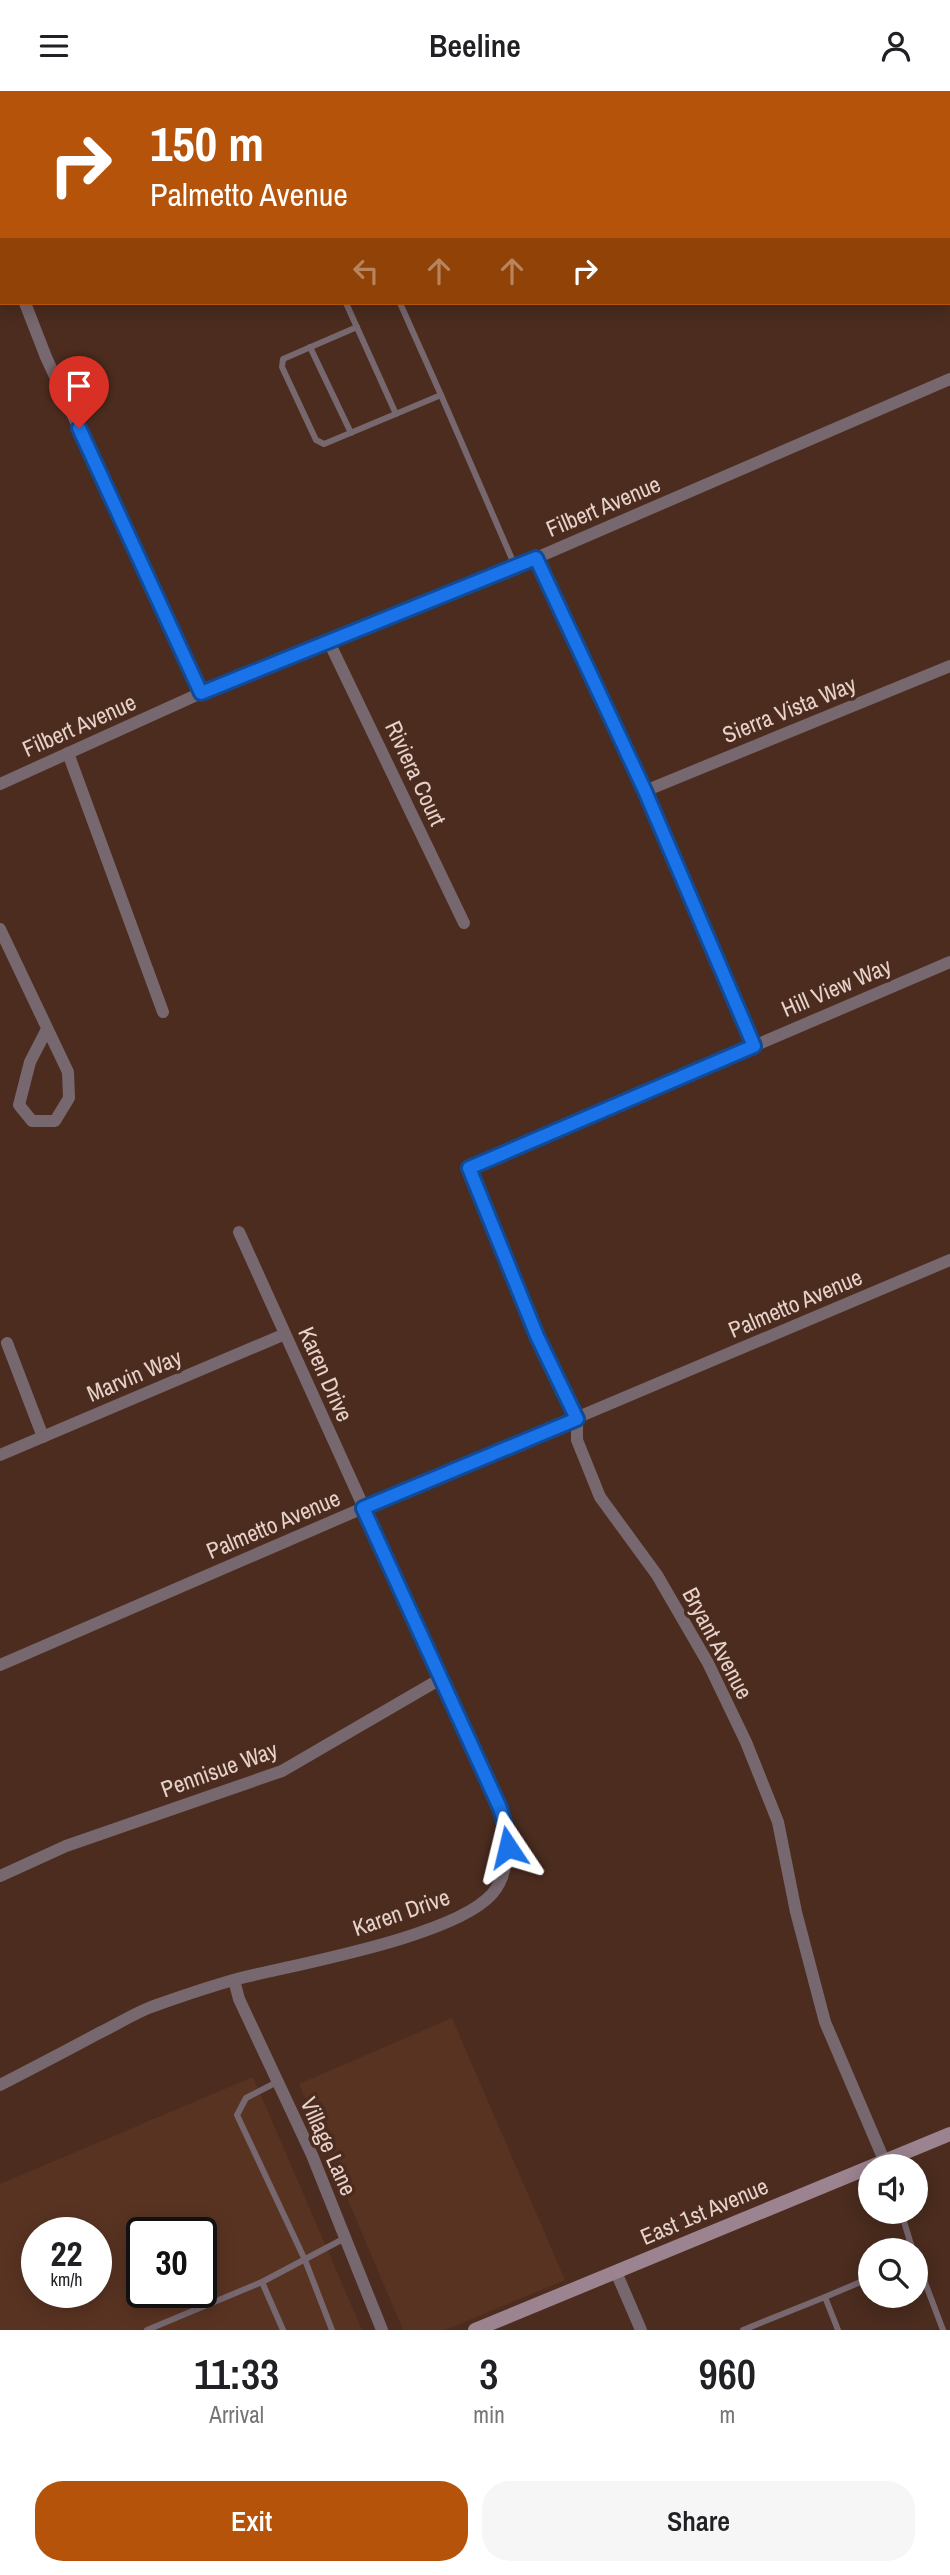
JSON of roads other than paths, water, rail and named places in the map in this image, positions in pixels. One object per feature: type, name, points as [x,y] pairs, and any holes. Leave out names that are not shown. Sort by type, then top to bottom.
[{"type":"street","points":[[26,305],[46,357],[201,693]]},
{"type":"street","name":"Filbert Avenue","points":[[0,784],[201,693],[536,558],[950,379]]},
{"type":"street","points":[[536,558],[645,791],[754,1046]]},
{"type":"street","name":"Riviera Court","points":[[329,642],[464,923]]},
{"type":"street","name":"Sierra Vista Way","points":[[645,791],[950,666]]},
{"type":"street","points":[[68,753],[163,1012]]},
{"type":"street","points":[[0,929],[68,1072],[69,1098],[55,1121],[32,1121],[19,1105],[30,1062],[47,1029]]},
{"type":"street","name":"Hill View Way","points":[[469,1168],[950,962]]},
{"type":"street","name":"Bryant Avenue","points":[[469,1168],[537,1336],[577,1419],[577,1440],[600,1497],[657,1575],[708,1663],[746,1742],[778,1822],[796,1912],[825,2022],[882,2154]]},
{"type":"street","name":"Karen Drive","points":[[0,2085],[149,2008],[234,1980],[386,1943],[449,1922],[492,1894],[504,1866],[508,1847],[500,1808],[239,1232]]},
{"type":"street","name":"Palmetto Avenue","points":[[0,1665],[950,1260]]},
{"type":"street","name":"Marvin Way","points":[[0,1455],[285,1334]]},
{"type":"street","points":[[7,1343],[43,1437]]},
{"type":"street","name":"Pennisue Way","points":[[0,1876],[66,1846],[282,1771],[442,1678]]},
{"type":"street","name":"Village Lane","points":[[234,1980],[239,2000],[312,2155],[382,2330]]},
{"type":"street","name":"East 1st Avenue","points":[[906,2154],[950,2134]]},
{"type":"street","name":"East 1st Avenue","points":[[475,2330],[858,2174]]},
{"type":"street","points":[[616,2273],[641,2330]]},
{"type":"lane","points":[[347,305],[396,414]]},
{"type":"lane","points":[[401,305],[515,566]]},
{"type":"lane","points":[[357,327],[283,359],[282,367],[316,440],[324,444],[441,395]]},
{"type":"lane","points":[[310,347],[351,433]]},
{"type":"lane","points":[[277,2082],[246,2098],[237,2115],[305,2260],[332,2330]]},
{"type":"lane","points":[[147,2330],[262,2282],[345,2238]]},
{"type":"lane","points":[[262,2282],[281,2329]]},
{"type":"lane","points":[[743,2330],[858,2283]]},
{"type":"lane","points":[[928,2291],[943,2330]]},
{"type":"lane","points":[[825,2297],[838,2330]]}]
